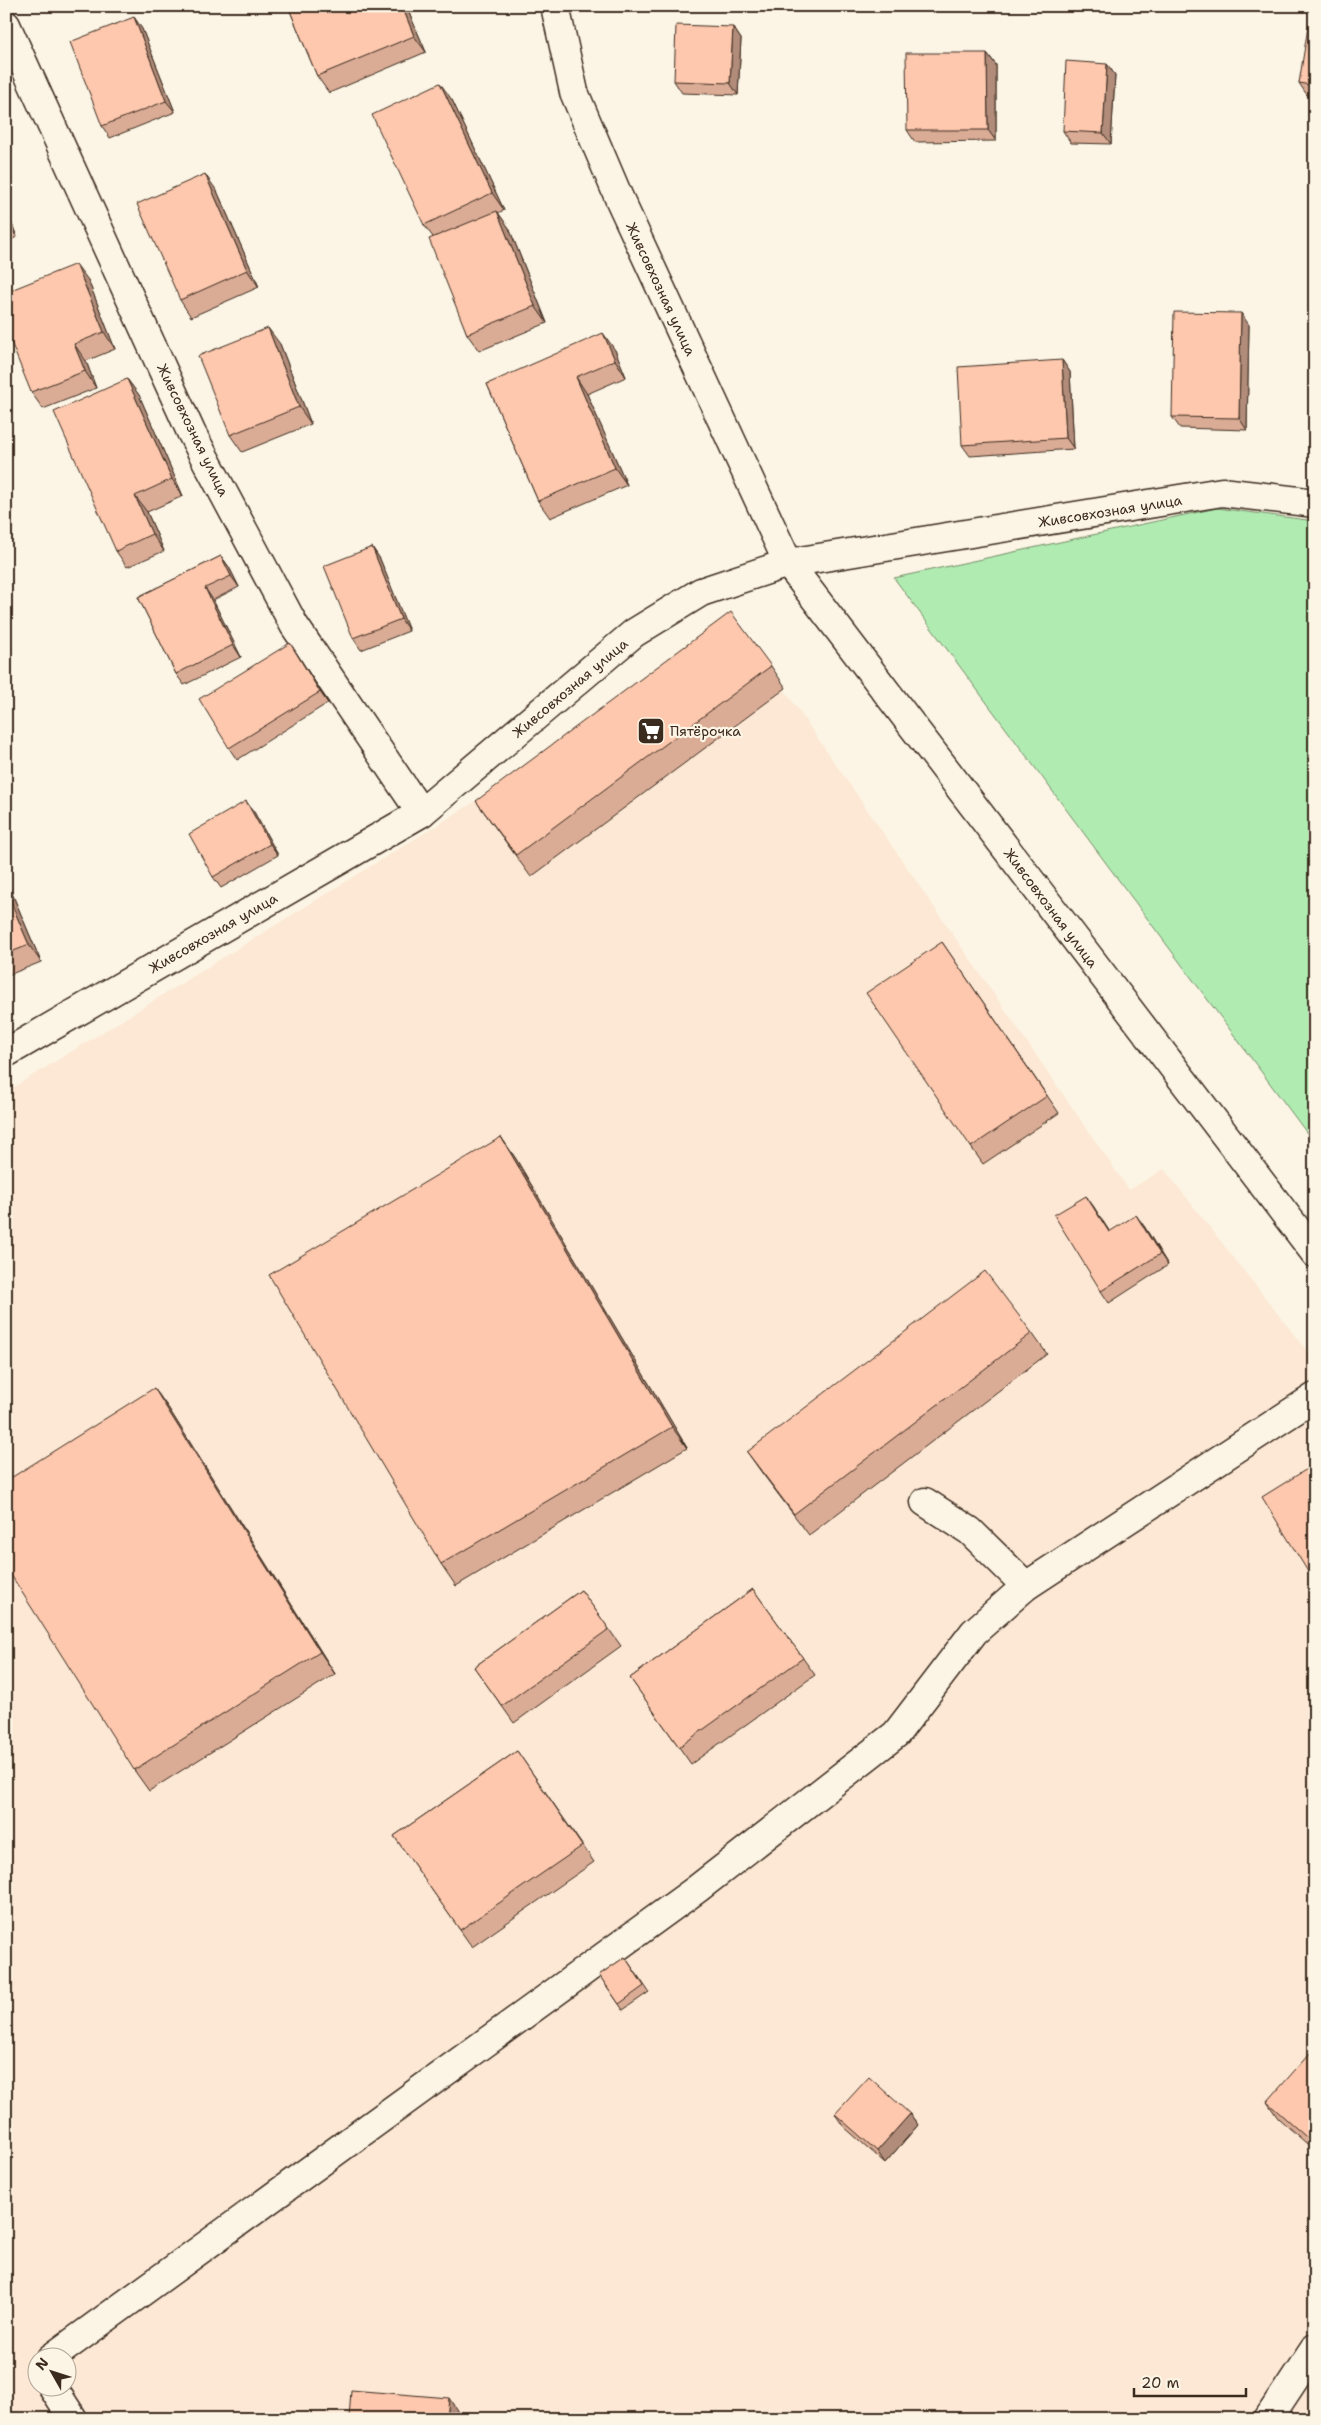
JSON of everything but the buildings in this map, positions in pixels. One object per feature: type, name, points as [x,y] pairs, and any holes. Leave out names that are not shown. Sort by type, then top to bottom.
[{"type":"street","name":"Живсовхозная улица","points":[[555,6],[574,92],[619,198],[788,563],[1315,1252]]},
{"type":"street","name":"Живсовхозная улица","points":[[6,25],[191,432],[294,625],[421,813]]},
{"type":"street","name":"Живсовхозная улица","points":[[6,1052],[421,813],[634,634],[701,592],[788,563],[1222,492],[1315,503]]},
{"type":"street","points":[[65,2348],[697,1889],[896,1734],[974,1632],[1026,1586],[1315,1397]]},
{"type":"street","points":[[925,1502],[970,1531],[1026,1586]]},
{"type":"street","points":[[1268,2419],[1315,2348]]},
{"type":"street","points":[[59,2398],[73,2419]]},
{"type":"shaded area","points":[[746,634],[1129,1190],[1164,1169],[1315,1361],[1315,2397],[1302,2419],[6,2419],[6,1092]]},
{"type":"green space","points":[[1217,508],[1315,521],[1315,1144],[894,578]]},
{"type":"place","name":"Пятёрочка","points":[[651,731]]}]
